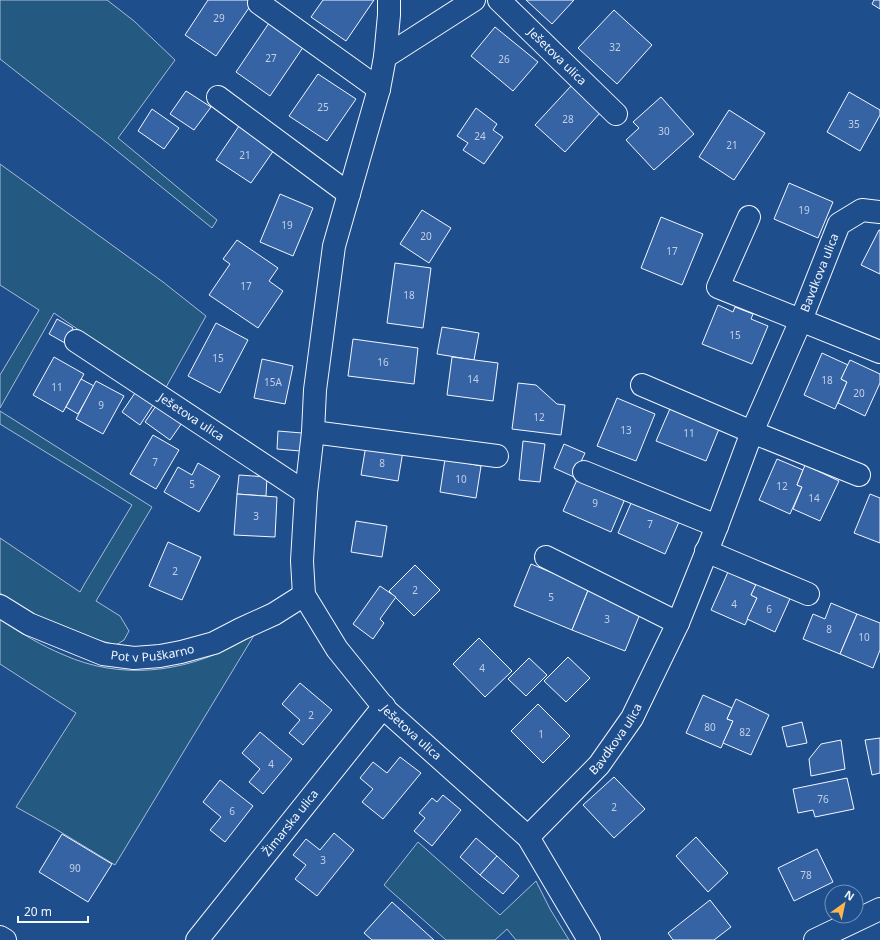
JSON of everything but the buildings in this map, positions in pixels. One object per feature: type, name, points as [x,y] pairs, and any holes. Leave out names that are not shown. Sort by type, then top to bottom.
[{"type":"street","name":"Ješetova ulica","points":[[389,0],[385,57],[379,89],[334,246],[315,390],[313,432],[306,493],[302,561],[304,595],[337,649],[387,711],[528,837],[589,940]]},
{"type":"street","points":[[385,57],[474,0]]},
{"type":"street","name":"Ješetova ulica","points":[[499,0],[616,114]]},
{"type":"street","points":[[259,3],[379,89]]},
{"type":"street","points":[[218,97],[349,194]]},
{"type":"street","name":"Bavdkova ulica","points":[[528,837],[599,765],[632,718],[678,623],[752,432],[801,320],[839,224],[862,210],[880,212]]},
{"type":"street","name":"Bavdkova ulica","points":[[749,217],[718,287],[880,352]]},
{"type":"street","name":"Ješetova ulica","points":[[76,341],[306,493]]},
{"type":"street","points":[[642,385],[752,432],[859,475]]},
{"type":"street","points":[[313,432],[497,456]]},
{"type":"street","points":[[584,472],[716,526]]},
{"type":"street","points":[[706,551],[808,594]]},
{"type":"street","points":[[546,557],[678,623]]},
{"type":"street","name":"Pot v Puškarno","points":[[0,606],[29,624],[103,654],[134,658],[160,656],[214,644],[241,629],[274,614],[304,595]]},
{"type":"street","name":"Žimarska ulica","points":[[197,940],[384,706]]},
{"type":"street","points":[[815,940],[880,909]]},
{"type":"street","points":[[0,937],[5,940]]},
{"type":"shaded area","points":[[0,0],[107,0],[134,21],[175,60],[118,138],[217,220],[212,228],[0,59]]},
{"type":"shaded area","points":[[0,164],[163,282],[206,316],[165,389],[54,313],[0,408],[0,375],[39,310],[0,285]]},
{"type":"shaded area","points":[[0,411],[152,507],[96,601],[120,616],[129,631],[124,640],[116,645],[98,640],[37,616],[0,593],[0,538],[80,592],[132,505],[0,424]]},
{"type":"shaded area","points":[[0,620],[64,655],[85,663],[107,668],[129,670],[151,670],[194,662],[235,645],[256,632],[115,865],[16,807],[76,713],[0,664]]},
{"type":"shaded area","points":[[418,842],[500,915],[536,881],[550,909],[569,940],[516,940],[507,929],[495,940],[446,940],[384,885]]}]
